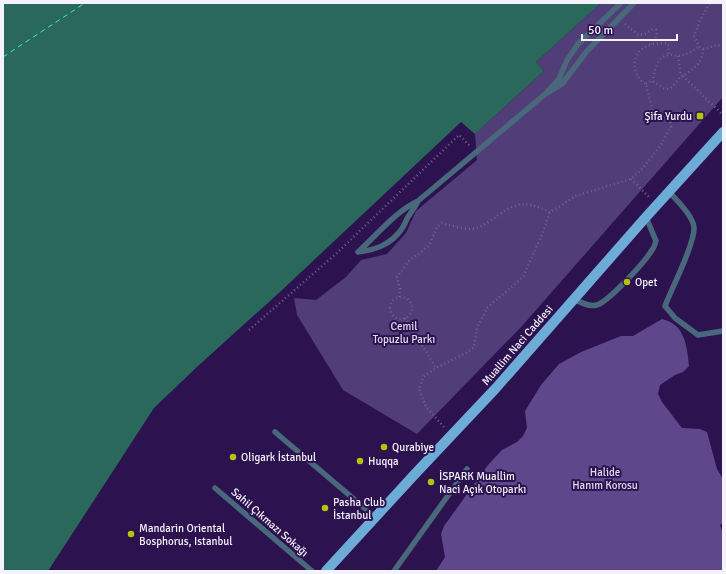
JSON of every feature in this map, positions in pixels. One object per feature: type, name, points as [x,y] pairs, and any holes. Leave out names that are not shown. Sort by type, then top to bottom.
[{"type":"main road","name":"Muallim Naci Caddesi","points":[[326,571],[496,388],[646,216],[723,132]]},
{"type":"lane","points":[[544,95],[559,79],[567,60],[578,44],[621,3]]},
{"type":"lane","points":[[418,201],[416,207],[409,214],[402,230],[392,240],[382,246],[367,251],[358,252],[401,212],[418,201],[544,95],[562,84],[587,51],[634,3]]},
{"type":"lane","points":[[669,192],[683,206],[694,225],[693,239],[665,306],[675,318],[698,335],[723,331]]},
{"type":"lane","points":[[574,299],[589,306],[598,305],[608,299],[636,269],[652,250],[656,241],[646,216]]},
{"type":"lane","points":[[275,432],[375,517]]},
{"type":"lane","points":[[394,571],[467,469]]},
{"type":"lane","name":"Sahil Çıkmazı Sokağı","points":[[215,488],[312,571]]},
{"type":"path","points":[[703,49],[699,46],[694,36],[700,20],[710,3]]},
{"type":"path","points":[[619,18],[638,35],[645,34],[653,29],[656,30],[657,35],[651,45]]},
{"type":"path","points":[[669,55],[668,44],[660,43],[651,45],[636,56],[634,64],[635,72],[642,83],[657,83],[662,88],[668,90],[682,76],[696,67],[703,55],[703,49]]},
{"type":"path","points":[[703,49],[717,45],[723,46]]},
{"type":"path","points":[[652,82],[657,63],[664,57],[669,55],[678,56],[691,52],[699,46]]},
{"type":"path","points":[[678,56],[682,76],[723,115]]},
{"type":"path","points":[[451,435],[426,407],[419,389],[423,377],[474,347],[477,328],[487,308],[523,277],[543,232],[550,212],[575,196],[631,179],[644,168],[660,146],[671,127],[670,120],[665,115],[652,110],[646,84]]},
{"type":"path","points":[[249,330],[338,252],[458,135],[476,152]]},
{"type":"path","points":[[631,179],[657,205]]},
{"type":"path","points":[[399,297],[400,289],[397,277],[401,270],[409,261],[429,246],[437,227],[442,223],[470,230],[483,226],[509,208],[524,203],[550,212]]},
{"type":"path","points":[[399,297],[406,298],[412,307],[411,314],[405,318],[398,319],[390,311],[393,300],[399,297]]},
{"type":"path","points":[[405,318],[436,368]]},
{"type":"green space","name":"Cemil Topuzlu Parkı","points":[[601,3],[723,3],[723,97],[522,326],[417,434],[343,390],[297,315],[294,298],[316,300],[346,277],[361,260],[387,254],[406,233],[416,211],[477,160],[475,134],[544,71],[536,62]]},
{"type":"green space","name":"Halide Hanım Korosu","points":[[662,319],[676,326],[680,331],[686,344],[689,366],[683,372],[675,375],[660,385],[658,394],[662,402],[682,428],[700,429],[707,432],[717,469],[723,479],[723,523],[720,525],[723,534],[723,571],[436,571],[445,557],[441,534],[444,526],[488,465],[502,450],[517,442],[523,436],[527,428],[525,411],[541,385],[559,364],[581,352],[621,336],[633,336]]},
{"type":"shaded area","points":[[3,3],[601,3],[536,62],[544,71],[475,134],[461,122],[154,408],[48,571],[3,571]]},
{"type":"ferry route","points":[[3,57],[85,3]]},
{"type":"place","name":"Şifa Yurdu","points":[[700,116]]},
{"type":"place","name":"Opet","points":[[627,282]]},
{"type":"place","name":"Qurabiye","points":[[384,447]]},
{"type":"place","name":"Oligark İstanbul","points":[[233,457]]},
{"type":"place","name":"Huqqa","points":[[360,461]]},
{"type":"place","name":"İSPARK Muallim Naci Açık Otoparkı","points":[[431,482]]},
{"type":"place","name":"Pasha Club İstanbul","points":[[325,508]]},
{"type":"place","name":"Mandarin Oriental Bosphorus, Istanbul","points":[[131,534]]}]
